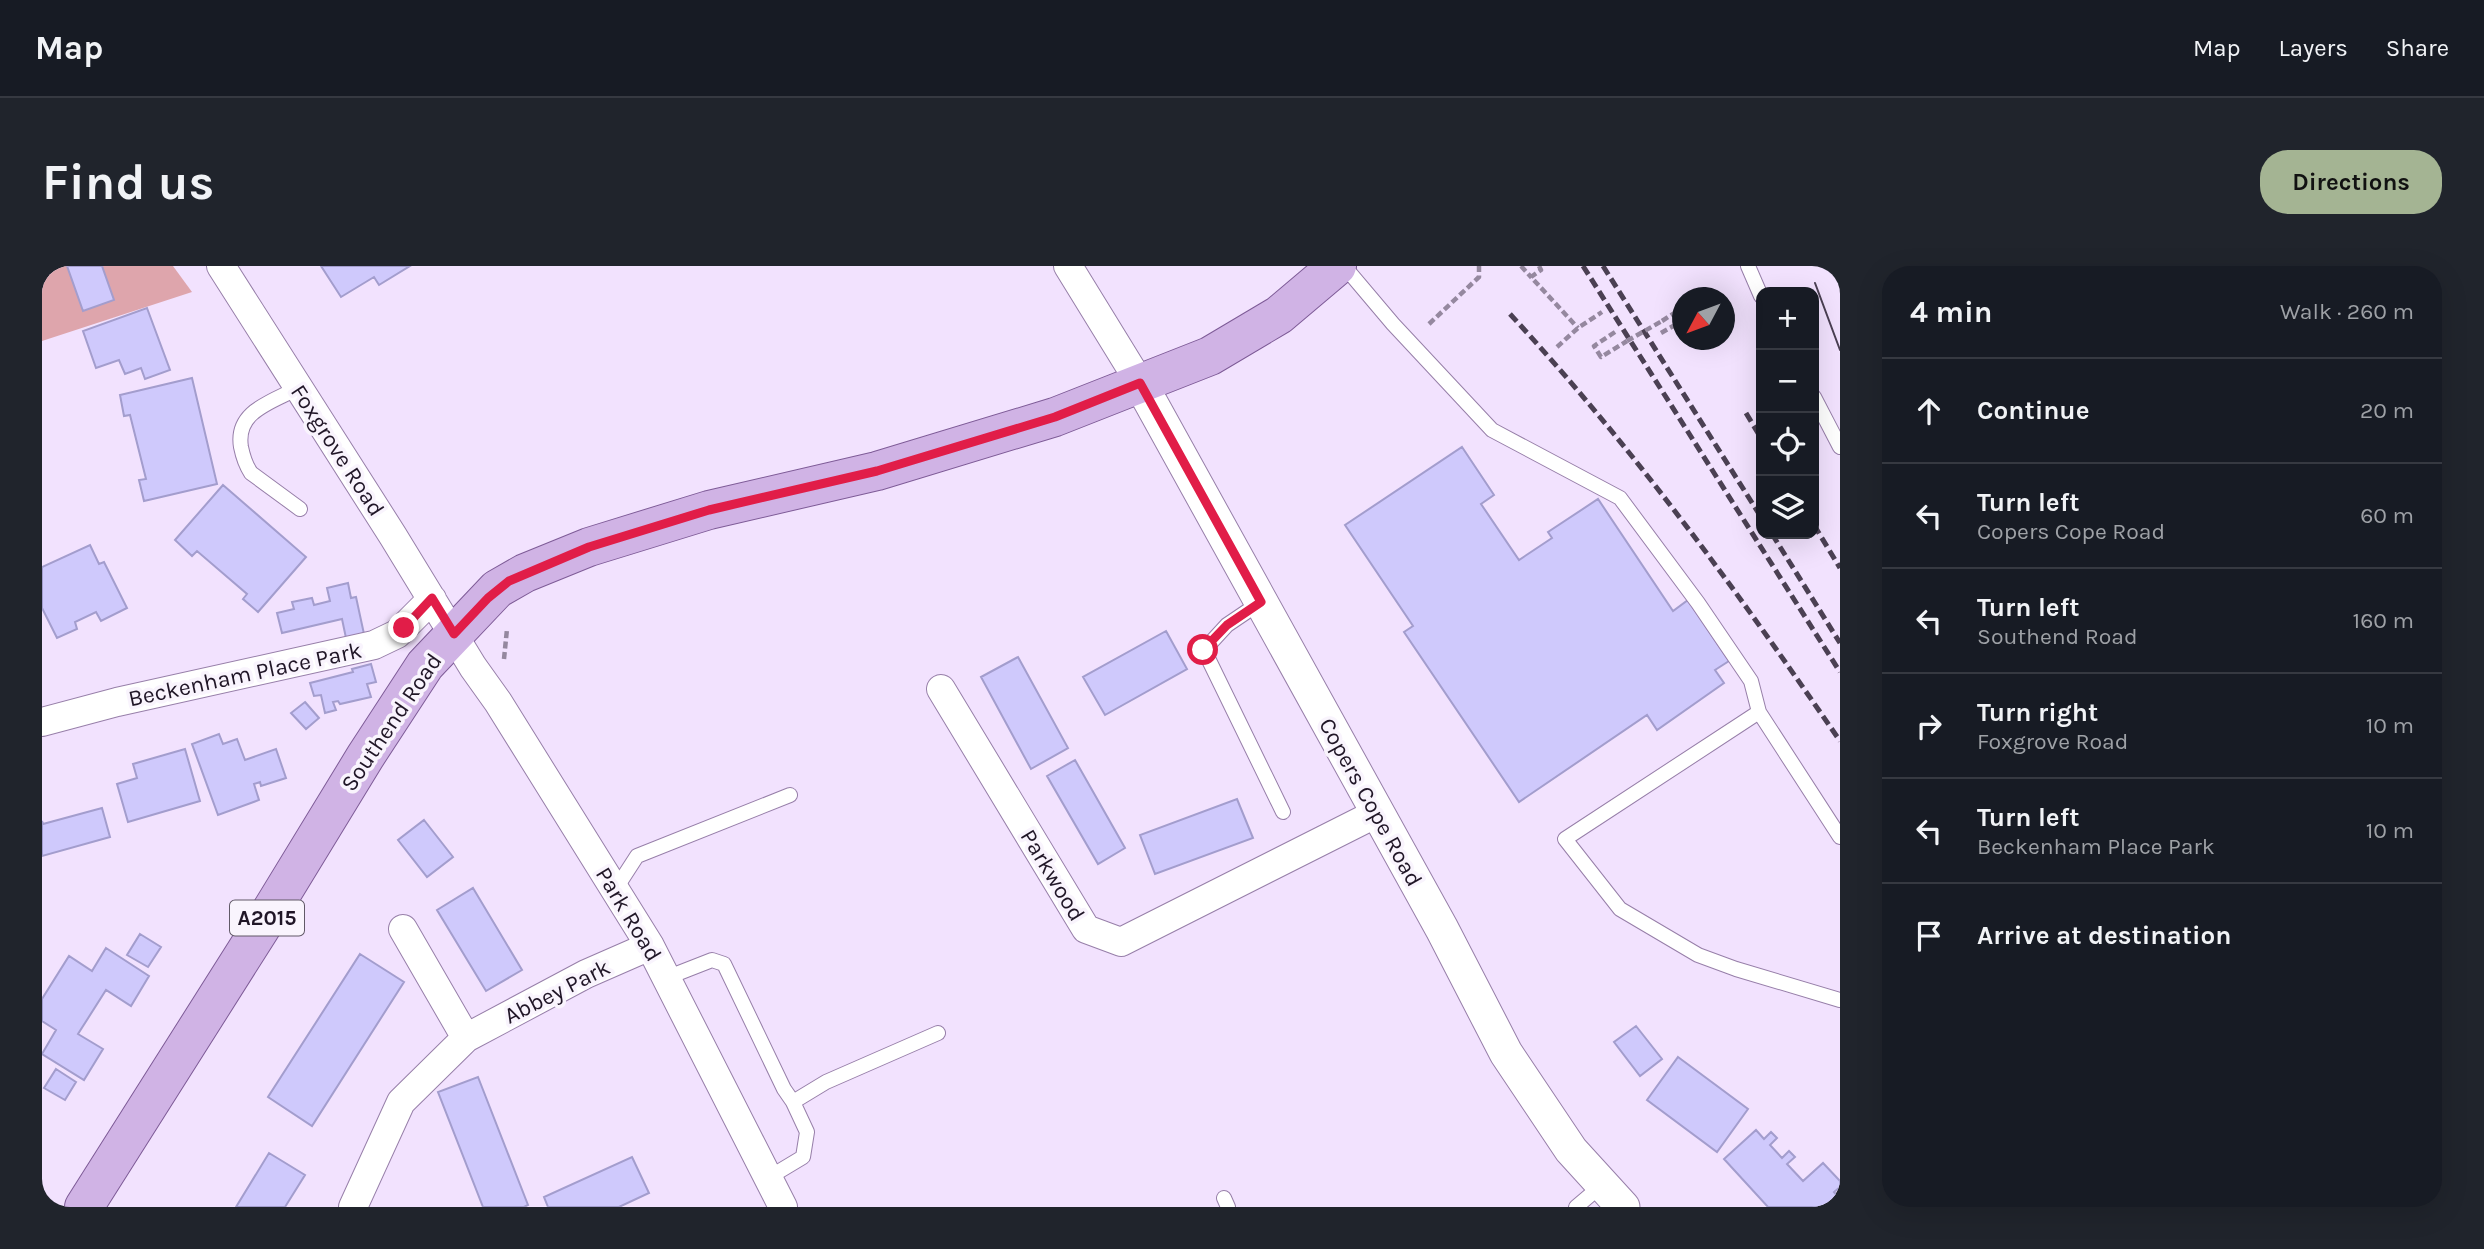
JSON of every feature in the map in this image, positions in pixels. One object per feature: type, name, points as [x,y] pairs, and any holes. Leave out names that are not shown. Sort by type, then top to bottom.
[{"type":"main road","name":"Southend Road","points":[[84,1207],[425,665],[488,598],[509,581],[589,547],[709,510],[877,471],[1055,417],[1210,356],[1279,314],[1337,266]]},
{"type":"street","name":"Foxgrove Road","points":[[221,266],[454,634]]},
{"type":"street","points":[[1068,266],[1140,383]]},
{"type":"street","name":"Copers Cope Road","points":[[1140,383],[1506,1053],[1571,1150],[1612,1196]]},
{"type":"street","name":"Beckenham Place Park","points":[[42,722],[117,702],[374,645],[397,634],[432,598]]},
{"type":"street","name":"Park Road","points":[[454,634],[650,946],[783,1207]]},
{"type":"street","name":"Parkwood","points":[[941,689],[1086,929],[1121,942],[1377,813]]},
{"type":"street","points":[[404,929],[466,1038]]},
{"type":"street","name":"Abbey Park","points":[[353,1207],[401,1102],[466,1038],[586,974],[650,946]]},
{"type":"lane","points":[[1344,266],[1393,324],[1492,430],[1620,498],[1698,603],[1751,681],[1759,712],[1840,837]]},
{"type":"lane","points":[[1748,266],[1757,287]]},
{"type":"lane","points":[[298,388],[253,412],[241,427],[240,440],[245,465],[251,473],[300,509]]},
{"type":"lane","points":[[1819,407],[1840,447]]},
{"type":"lane","points":[[1261,602],[1227,625],[1203,650],[1283,812]]},
{"type":"lane","points":[[1759,712],[1565,839],[1620,909],[1698,955],[1736,970],[1840,1000]]},
{"type":"lane","points":[[615,890],[637,856],[790,795]]},
{"type":"lane","points":[[666,978],[712,960],[724,964],[807,1132],[803,1157],[768,1178]]},
{"type":"lane","points":[[793,1102],[826,1082],[938,1033]]},
{"type":"lane","points":[[1576,1207],[1612,1196]]},
{"type":"path","points":[[1429,324],[1479,277],[1479,266]]},
{"type":"path","points":[[1521,266],[1578,328]]},
{"type":"path","points":[[1531,277],[1541,270],[1539,266]]},
{"type":"path","points":[[1557,347],[1578,328],[1602,312]]},
{"type":"path","points":[[1615,332],[1594,346],[1601,357],[1672,314]]},
{"type":"path","points":[[1661,333],[1672,327]]},
{"type":"path","points":[[504,656],[507,631]]},
{"type":"shaded area","points":[[42,266],[173,266],[192,292],[42,341]]},
{"type":"building","points":[[67,266],[102,266],[114,300],[83,311]]},
{"type":"building","points":[[321,266],[410,266],[379,285],[374,277],[341,297]]},
{"type":"building","points":[[147,308],[170,370],[145,379],[141,368],[125,374],[119,360],[96,368],[83,331]]},
{"type":"building","points":[[192,378],[217,484],[144,501],[139,480],[146,479],[130,415],[124,416],[120,395]]},
{"type":"building","points":[[1462,447],[1494,495],[1481,504],[1519,560],[1552,538],[1548,532],[1598,499],[1673,611],[1688,600],[1729,661],[1715,670],[1724,683],[1657,730],[1647,715],[1519,802],[1404,632],[1413,626],[1345,525]]},
{"type":"building","points":[[223,485],[306,557],[258,612],[243,599],[247,594],[197,551],[192,556],[175,540]]},
{"type":"building","points":[[90,545],[99,564],[104,562],[127,608],[101,621],[96,612],[75,622],[77,629],[57,638],[42,608],[42,567]]},
{"type":"building","points":[[348,583],[351,598],[356,597],[364,634],[346,638],[342,619],[282,633],[277,613],[294,609],[292,602],[312,598],[314,605],[330,601],[327,588]]},
{"type":"building","points":[[1166,631],[1187,669],[1105,715],[1083,677]]},
{"type":"building","points":[[1018,657],[1068,748],[1031,769],[981,677]]},
{"type":"building","points":[[371,664],[376,682],[367,684],[371,697],[340,704],[338,701],[333,702],[336,710],[325,713],[321,695],[314,696],[310,683],[353,672],[352,669]]},
{"type":"building","points":[[305,702],[319,718],[306,729],[291,713]]},
{"type":"building","points":[[219,734],[223,744],[237,739],[245,760],[276,749],[286,778],[261,786],[260,782],[254,784],[259,800],[218,815],[192,744]]},
{"type":"building","points":[[185,749],[200,801],[128,822],[117,784],[137,778],[133,764]]},
{"type":"building","points":[[1075,760],[1125,848],[1098,864],[1047,776]]},
{"type":"building","points":[[1237,799],[1253,838],[1155,874],[1140,835]]},
{"type":"building","points":[[102,808],[110,837],[42,856],[42,821],[43,824]]},
{"type":"building","points":[[424,820],[453,857],[427,877],[398,840]]},
{"type":"building","points":[[473,888],[522,970],[486,991],[437,910]]},
{"type":"building","points":[[140,934],[161,947],[148,967],[127,955]]},
{"type":"building","points":[[106,948],[149,976],[131,1006],[106,990],[78,1034],[103,1049],[84,1080],[42,1054],[56,1030],[42,1021],[42,999],[69,956],[92,971]]},
{"type":"building","points":[[360,954],[404,982],[312,1126],[268,1097]]},
{"type":"building","points":[[1636,1026],[1662,1059],[1640,1076],[1614,1042]]},
{"type":"building","points":[[1678,1057],[1748,1109],[1717,1152],[1647,1100]]},
{"type":"building","points":[[56,1069],[76,1082],[65,1100],[44,1088]]},
{"type":"building","points":[[478,1077],[528,1205],[524,1207],[483,1207],[438,1092]]},
{"type":"building","points":[[1756,1130],[1764,1139],[1771,1132],[1777,1138],[1770,1145],[1782,1158],[1789,1151],[1795,1157],[1787,1164],[1803,1181],[1823,1163],[1840,1181],[1840,1187],[1834,1192],[1840,1199],[1840,1207],[1768,1207],[1724,1159]]},
{"type":"building","points":[[269,1153],[305,1175],[285,1207],[236,1207]]},
{"type":"building","points":[[632,1157],[649,1193],[619,1207],[548,1207],[544,1197]]},
{"type":"tram line","points":[[1815,283],[1840,350]]},
{"type":"railway","points":[[1583,266],[1840,672]]},
{"type":"railway","points":[[1603,266],[1756,509]]},
{"type":"railway","points":[[1510,314],[1599,415],[1682,521],[1763,630],[1840,741]]},
{"type":"railway","points":[[1746,413],[1756,430]]},
{"type":"railway","points":[[1819,533],[1840,568]]},
{"type":"railway","points":[[1775,539],[1840,643]]},
{"type":"route","points":[[404,628],[432,598],[454,634],[497,589],[509,581],[589,547],[709,510],[877,471],[1055,417],[1140,383],[1261,602],[1227,625],[1203,650]]}]
